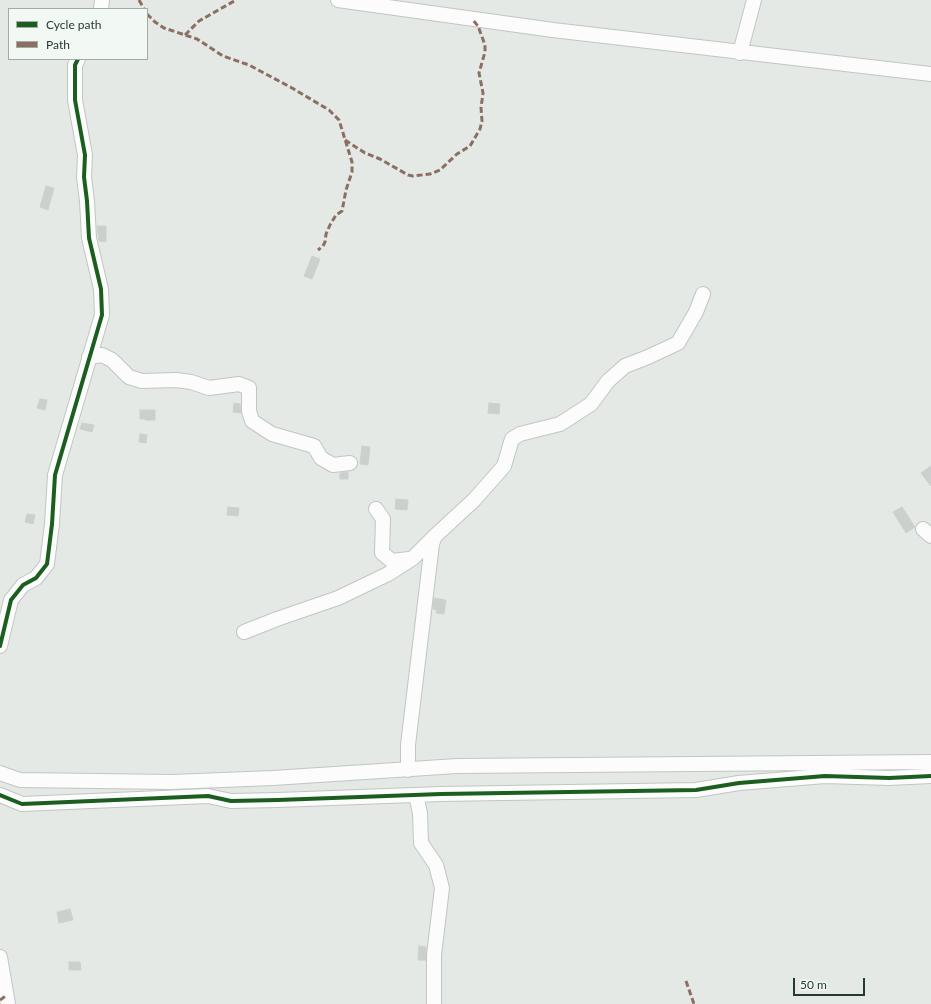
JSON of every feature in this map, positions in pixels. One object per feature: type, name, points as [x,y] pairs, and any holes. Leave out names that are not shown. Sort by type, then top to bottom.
[{"type":"street","points":[[338,0],[387,3],[479,20],[740,53],[931,74]]},
{"type":"street","points":[[740,53],[754,0]]},
{"type":"street","points":[[0,646],[11,600],[23,585],[36,578],[47,564],[52,524],[55,475],[102,315],[101,289],[89,238],[84,177],[85,155],[75,100],[75,65],[78,60]]},
{"type":"street","points":[[244,632],[338,598],[388,574],[413,558],[474,500],[504,466],[512,439],[520,434],[560,424],[591,404],[608,381],[625,366],[648,358],[678,343],[696,312],[703,294]]},
{"type":"street","points":[[89,357],[102,355],[112,360],[129,377],[142,381],[176,380],[191,382],[210,388],[240,384],[249,388],[249,411],[252,421],[272,434],[314,446],[321,458],[333,465],[350,463]]},
{"type":"street","points":[[376,509],[382,519],[382,553],[392,561],[413,558],[425,559],[430,565]]},
{"type":"street","points":[[408,770],[408,744],[432,544],[435,536]]},
{"type":"street","points":[[0,773],[20,780],[172,782],[273,778],[457,766],[931,762]]},
{"type":"street","points":[[0,795],[22,804],[208,796],[231,801],[416,795],[696,790],[739,783],[825,776],[889,778],[931,776]]},
{"type":"street","points":[[416,795],[420,813],[421,843],[436,865],[442,888],[434,955],[434,1004]]},
{"type":"street","points":[[0,957],[8,1004]]},
{"type":"building","points":[[46,186],[54,188],[48,210],[40,207]]},
{"type":"building","points":[[97,226],[106,226],[106,242],[99,241]]},
{"type":"building","points":[[312,256],[320,259],[312,279],[304,276]]},
{"type":"building","points":[[40,399],[47,400],[45,410],[37,408]]},
{"type":"building","points":[[234,403],[240,404],[241,413],[233,412]]},
{"type":"building","points":[[489,403],[500,404],[499,414],[488,413]]},
{"type":"building","points":[[140,410],[155,410],[155,420],[140,419]]},
{"type":"building","points":[[82,423],[94,425],[92,432],[80,429]]},
{"type":"building","points":[[140,434],[147,435],[146,443],[139,442]]},
{"type":"building","points":[[362,446],[370,447],[368,465],[360,464]]},
{"type":"building","points":[[931,466],[931,486],[921,473]]},
{"type":"building","points":[[348,472],[348,479],[340,479],[340,473]]},
{"type":"building","points":[[396,499],[408,500],[407,510],[395,509]]},
{"type":"building","points":[[228,507],[239,508],[238,516],[227,515]]},
{"type":"building","points":[[902,507],[915,527],[906,533],[893,512]]},
{"type":"building","points":[[27,514],[35,515],[33,524],[25,522]]},
{"type":"building","points":[[434,598],[446,600],[444,614],[436,613],[437,610],[433,609]]},
{"type":"building","points":[[70,909],[73,920],[59,923],[57,912]]},
{"type":"building","points":[[419,946],[426,947],[426,960],[418,960]]},
{"type":"building","points":[[69,962],[80,962],[81,970],[69,970]]},
{"type":"marked path","points":[[139,0],[143,8]]},
{"type":"marked path","points":[[185,35],[199,21],[236,0]]},
{"type":"marked path","points":[[148,15],[164,28],[197,39],[223,56],[249,65],[292,88],[329,110],[339,120],[352,162],[352,172],[346,190],[342,211],[336,215],[326,234],[323,246],[318,250]]},
{"type":"marked path","points":[[345,140],[365,153],[380,159],[408,175],[413,176],[430,174],[440,170],[457,154],[470,146],[480,129],[482,121],[481,108],[483,93],[479,73],[485,52],[485,45],[478,26],[472,19]]},
{"type":"marked path","points":[[686,981],[694,1004]]},
{"type":"marked path","points":[[0,1000],[7,995]]},
{"type":"cycle path","points":[[0,646],[11,600],[23,585],[36,578],[47,564],[52,524],[55,475],[102,315],[101,289],[89,238],[84,177],[85,155],[75,100],[75,65],[78,60]]},
{"type":"cycle path","points":[[0,795],[22,804],[208,796],[231,801],[441,794],[696,790],[739,783],[825,776],[889,778],[931,776]]}]
